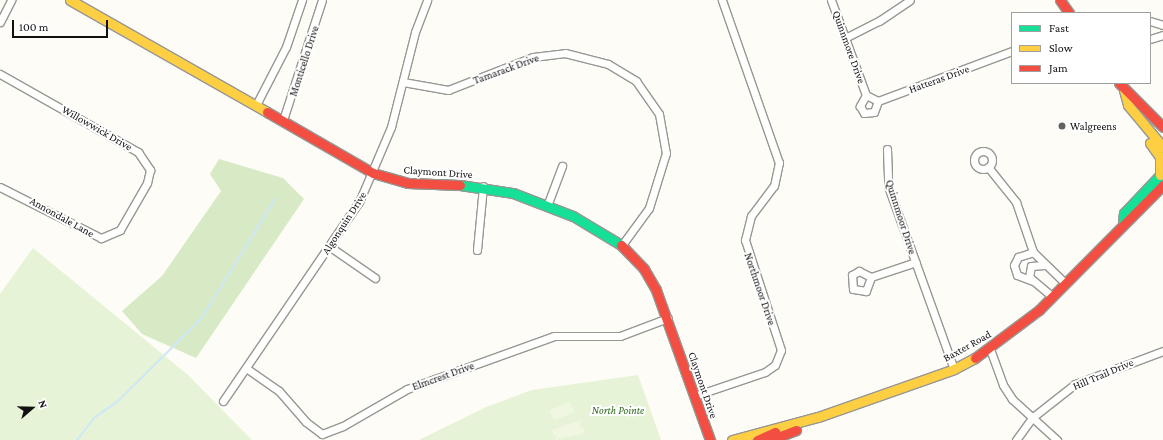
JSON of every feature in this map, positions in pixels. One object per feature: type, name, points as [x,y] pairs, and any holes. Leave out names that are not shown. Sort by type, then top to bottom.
[{"type":"main road","points":[[1060,0],[1067,12]]},
{"type":"main road","name":"Claymont Drive","points":[[74,1],[373,172],[408,183],[483,186],[547,206],[586,222],[622,245],[646,273],[668,318],[710,440]]},
{"type":"main road","points":[[1121,87],[1128,105],[1143,125],[1163,147]]},
{"type":"main road","points":[[1121,87],[1140,101],[1163,127]]},
{"type":"main road","points":[[1143,125],[1143,134],[1160,157],[1162,173]]},
{"type":"main road","name":"Baxter Road","points":[[1123,221],[1124,213],[1162,173]]},
{"type":"main road","name":"Baxter Road","points":[[732,440],[818,418],[954,369],[990,348],[1052,296],[1123,221],[1163,185]]},
{"type":"main road","points":[[770,440],[815,423],[818,418]]},
{"type":"main road","name":"Baxter Road","points":[[757,440],[783,428]]},
{"type":"street","points":[[0,22],[11,0]]},
{"type":"street","name":"Monticello Drive","points":[[256,105],[286,47],[302,0]]},
{"type":"street","name":"Monticello Drive","points":[[283,120],[322,0]]},
{"type":"street","name":"Algonquin Drive","points":[[223,401],[360,202],[373,172],[403,82],[415,32],[428,0]]},
{"type":"street","name":"Northmoor Drive","points":[[694,396],[765,372],[776,365],[781,350],[745,240],[751,216],[774,186],[779,163],[722,0]]},
{"type":"street","name":"Quinnmore Drive","points":[[831,0],[866,95]]},
{"type":"street","points":[[845,38],[879,21],[910,0]]},
{"type":"street","points":[[1151,22],[1162,23]]},
{"type":"street","points":[[1151,39],[1156,40],[1163,35]]},
{"type":"street","name":"Hatteras Drive","points":[[878,101],[1011,51]]},
{"type":"street","name":"Tamarack Drive","points":[[403,82],[448,90],[533,57],[565,54],[608,64],[636,81],[659,114],[666,153],[649,208],[622,245]]},
{"type":"street","name":"Willowwick Drive","points":[[0,74],[144,157],[150,176],[133,206]]},
{"type":"street","points":[[866,95],[878,101],[874,112],[864,113],[860,106],[866,95]]},
{"type":"street","name":"Quinnmoor Drive","points":[[887,149],[888,186],[954,369]]},
{"type":"street","points":[[547,206],[562,166]]},
{"type":"street","points":[[988,167],[1014,198],[1033,252],[1044,265],[1065,283]]},
{"type":"street","name":"Annondale Lane","points":[[0,186],[101,238],[120,230],[133,206]]},
{"type":"street","points":[[477,250],[483,186]]},
{"type":"street","points":[[329,246],[375,278]]},
{"type":"street","points":[[1033,252],[1018,257],[1014,269],[1017,275],[1033,281]]},
{"type":"street","name":"Quinnmoor Drive","points":[[871,277],[916,262]]},
{"type":"street","points":[[1044,265],[1037,263],[1030,267],[1028,274],[1033,281],[1052,296]]},
{"type":"street","name":"Elmcrest Drive","points":[[246,368],[279,391],[306,422],[322,434],[343,426],[407,389],[554,336],[620,336],[668,318]]},
{"type":"street","points":[[990,348],[1003,385],[1033,417],[1058,440]]},
{"type":"street","name":"Hill Trail Drive","points":[[1016,440],[1033,417],[1075,384],[1163,351]]},
{"type":"green space","points":[[219,159],[283,178],[304,199],[196,358],[142,334],[122,311],[162,276],[221,191],[210,174]]},
{"type":"green space","points":[[33,248],[188,375],[252,440],[0,440],[0,294]]},
{"type":"green space","name":"North Pointe","points":[[638,375],[661,440],[419,440],[486,407],[532,390]]},
{"type":"green space","points":[[570,402],[574,412],[554,420],[550,410]]},
{"type":"green space","points":[[581,420],[580,428],[583,428],[585,433],[555,440],[558,435],[554,436],[552,430]]},
{"type":"waterway","points":[[77,440],[94,418],[117,402],[201,319],[275,199]]},
{"type":"traffic: fast","points":[[1123,221],[1124,213],[1163,172]]},
{"type":"traffic: fast","points":[[460,185],[513,193],[573,216],[621,245]]},
{"type":"traffic: slow","points":[[70,0],[267,112]]},
{"type":"traffic: slow","points":[[1124,90],[1128,105],[1163,147]]},
{"type":"traffic: slow","points":[[1150,143],[1160,157],[1160,175]]},
{"type":"traffic: slow","points":[[732,440],[818,417],[954,369],[975,358]]},
{"type":"traffic: jam","points":[[1060,0],[1068,12]]},
{"type":"traffic: jam","points":[[1120,84],[1163,127]]},
{"type":"traffic: jam","points":[[267,112],[373,173],[408,183],[460,185]]},
{"type":"traffic: jam","points":[[975,358],[1039,310],[1163,185]]},
{"type":"traffic: jam","points":[[621,245],[644,269],[656,290],[710,440]]},
{"type":"traffic: jam","points":[[770,440],[796,430]]},
{"type":"traffic: jam","points":[[757,440],[775,432]]},
{"type":"place","name":"Walgreens","points":[[1062,126]]}]
